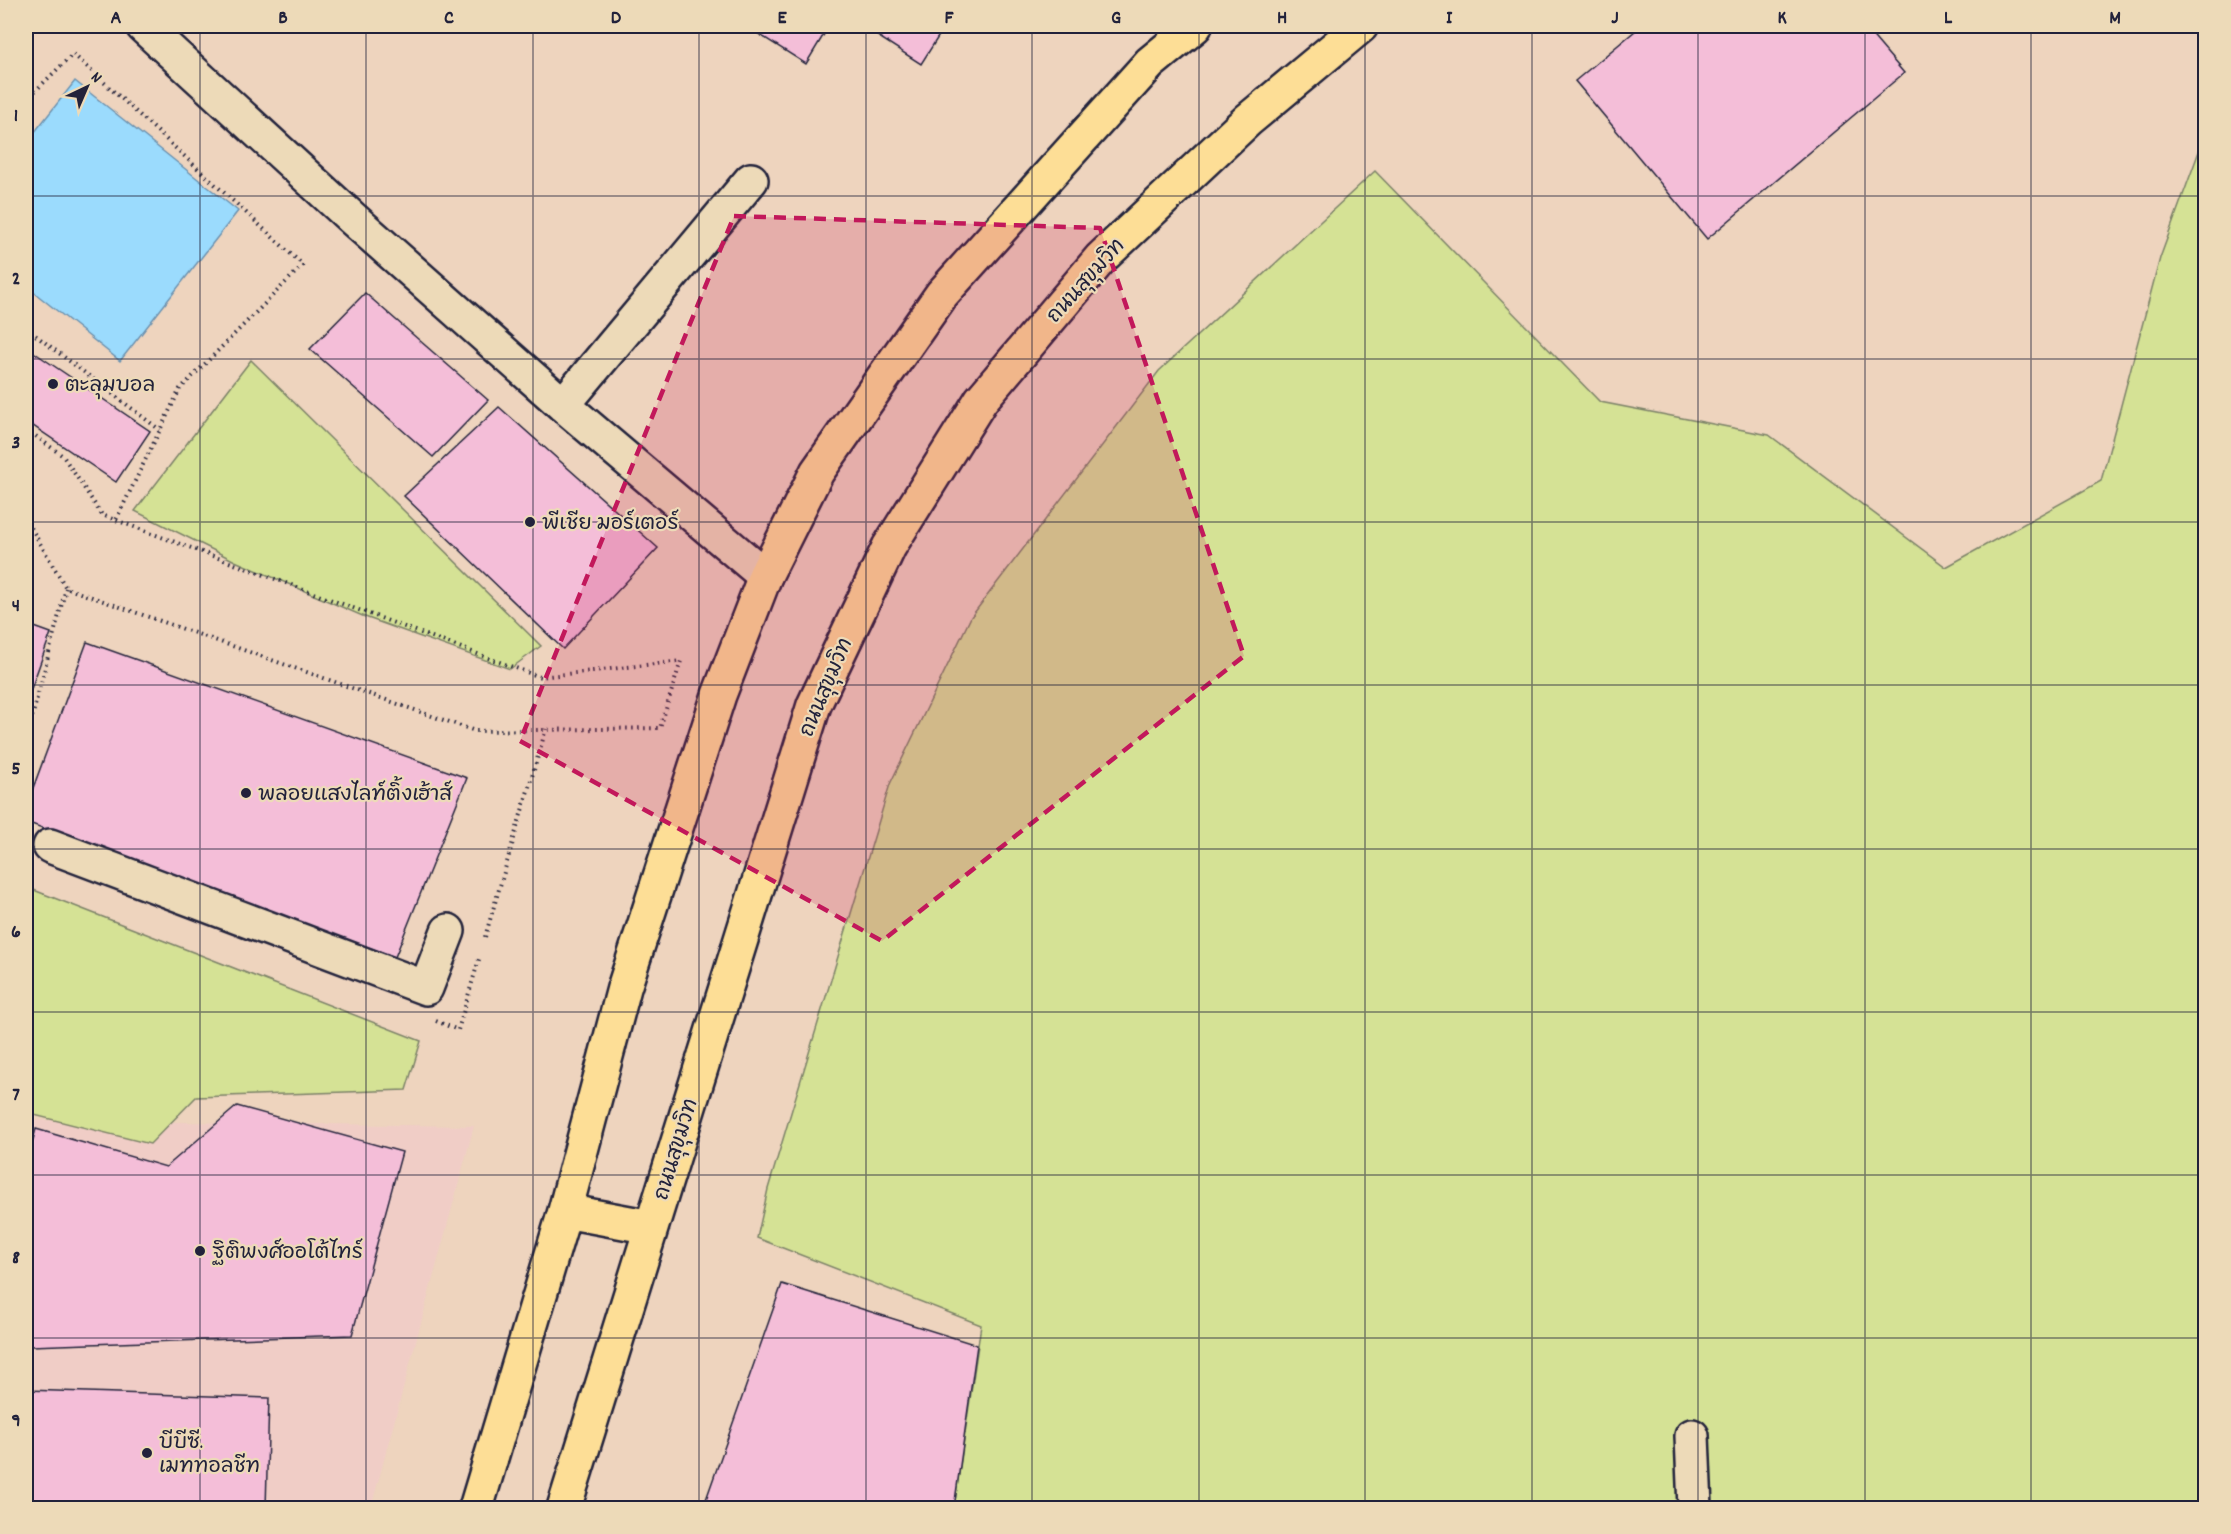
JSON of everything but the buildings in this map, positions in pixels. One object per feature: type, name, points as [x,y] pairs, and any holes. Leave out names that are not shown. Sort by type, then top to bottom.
[{"type":"highway","points":[[476,1509],[565,1211],[624,988],[719,695],[765,576],[817,472],[942,294],[1150,63],[1195,26]]},
{"type":"highway","name":"ถนนสุขุมวิท","points":[[564,1509],[814,705],[889,547],[981,400],[1101,258],[1248,120],[1361,26]]},
{"type":"highway","points":[[565,1211],[651,1227]]},
{"type":"street","points":[[143,26],[352,218],[563,405],[765,576]]},
{"type":"street","points":[[563,405],[751,180]]},
{"type":"street","points":[[50,846],[426,988],[448,931]]},
{"type":"street","points":[[1692,1436],[1695,1509]]},
{"type":"path","points":[[26,100],[74,54],[303,265],[180,389],[116,520]]},
{"type":"path","points":[[26,328],[160,430]]},
{"type":"path","points":[[26,429],[63,456],[102,516],[540,677],[681,661],[660,728],[475,731],[66,588],[26,519]]},
{"type":"path","points":[[26,740],[66,588]]},
{"type":"highlighted area","points":[[734,216],[1100,228],[1244,656],[882,941],[520,741]]},
{"type":"shaded area","points":[[26,1120],[474,1126],[371,1508],[26,1508]]},
{"type":"green space","points":[[2205,135],[2205,1508],[954,1508],[981,1325],[757,1238],[768,1189],[890,784],[971,617],[1159,371],[1375,171],[1600,402],[1769,435],[1946,567],[2101,481],[2160,258]]},
{"type":"green space","points":[[251,360],[541,646],[510,669],[365,617],[235,561],[135,511]]},
{"type":"green space","points":[[26,887],[421,1041],[406,1090],[196,1097],[150,1144],[26,1113]]},
{"type":"water","points":[[75,81],[238,211],[120,361],[26,286],[26,143]]},
{"type":"place","name":"ตะลุมบอล","points":[[53,384]]},
{"type":"place","name":"พีเชีย มอร์เตอร์","points":[[530,522]]},
{"type":"place","name":"พลอยแสงไลท์ติ้งเฮ้าส์","points":[[246,793]]},
{"type":"place","name":"ฐิติพงศ์ออโต้ไทร์","points":[[200,1251]]},
{"type":"place","name":"บีบีซี. เมททอลชีท","points":[[147,1453]]}]
